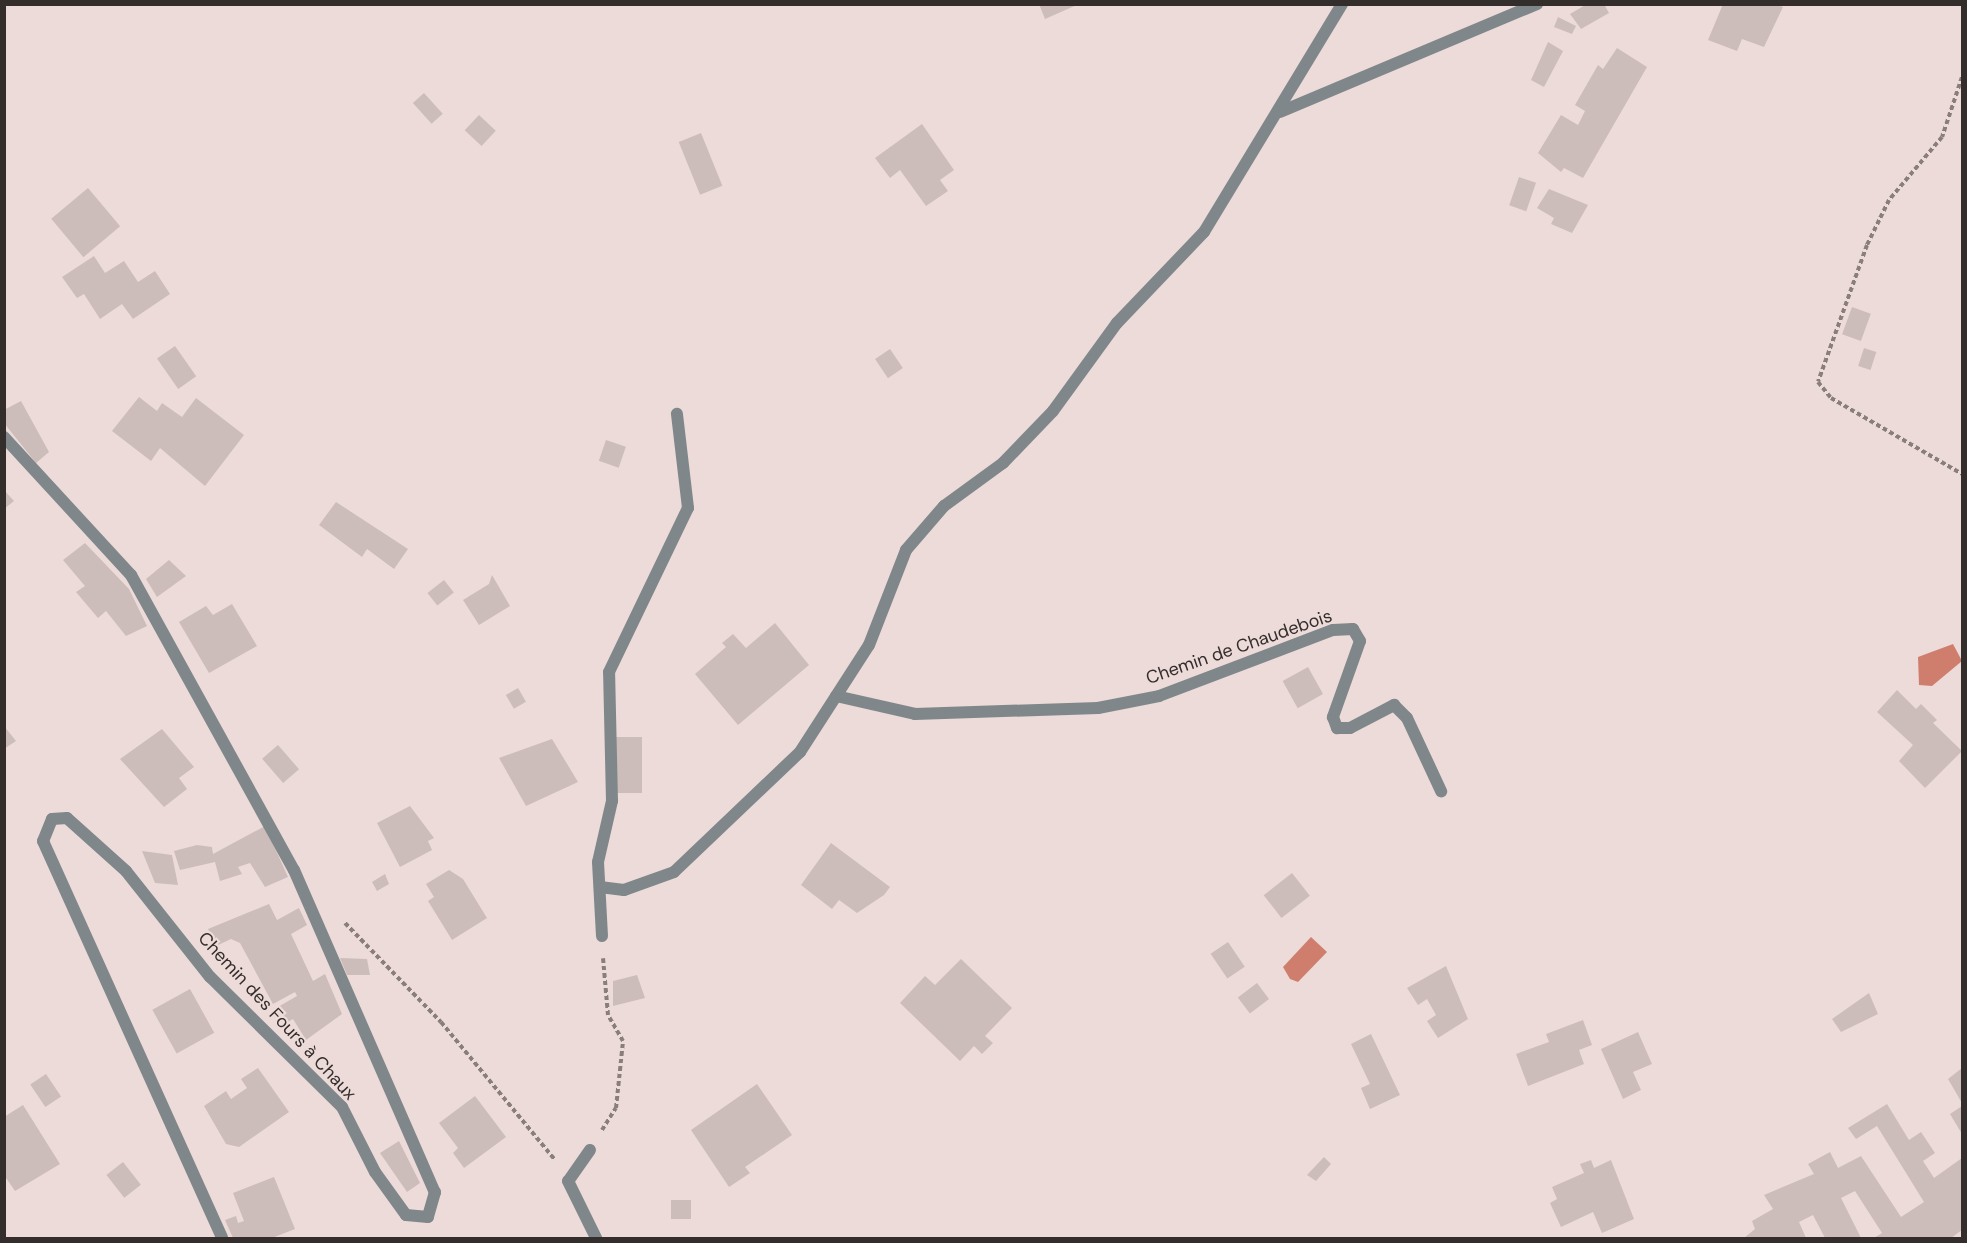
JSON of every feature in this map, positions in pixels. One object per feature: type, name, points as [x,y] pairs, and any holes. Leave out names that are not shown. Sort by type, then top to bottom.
[{"type":"street","points":[[600,887],[624,890],[674,872],[800,752],[870,645],[906,550],[944,506],[1003,463],[1053,411],[1117,323],[1204,232],[1280,112],[1342,4]]},
{"type":"street","points":[[1280,112],[1537,4]]},
{"type":"street","points":[[602,936],[598,862],[612,801],[609,672],[687,508],[677,414]]},
{"type":"street","name":"Chemin des Fours à Chaux","points":[[4,437],[131,575],[294,870],[435,1192],[428,1217],[406,1215],[375,1172],[342,1107],[210,977],[126,871],[67,818],[52,819],[43,842],[222,1239]]},
{"type":"street","name":"Chemin de Chaudebois","points":[[836,696],[915,714],[1098,708],[1159,696],[1332,630],[1353,629],[1360,641],[1333,717],[1337,728],[1350,728],[1394,705],[1407,718],[1441,791]]},
{"type":"street","points":[[590,1150],[568,1181],[596,1239]]},
{"type":"path","points":[[1962,77],[1942,137],[1889,200],[1867,245],[1818,382],[1831,398],[1962,474]]},
{"type":"path","points":[[340,918],[441,1022],[545,1145],[568,1181]]},
{"type":"path","points":[[590,1150],[616,1108],[623,1041],[608,1015],[602,936]]},
{"type":"shaded area","points":[[1953,644],[1962,661],[1932,686],[1919,685],[1918,657]]},
{"type":"shaded area","points":[[1311,937],[1327,952],[1298,982],[1290,979],[1283,967]]},
{"type":"building","points":[[1039,4],[1079,4],[1045,19]]},
{"type":"building","points":[[1587,4],[1604,4],[1609,13],[1581,29],[1570,14]]},
{"type":"building","points":[[1723,4],[1775,4],[1783,7],[1764,47],[1742,39],[1737,51],[1708,40]]},
{"type":"building","points":[[1558,17],[1576,26],[1572,34],[1554,27]]},
{"type":"building","points":[[1548,42],[1563,51],[1544,87],[1531,80]]},
{"type":"building","points":[[1617,48],[1647,67],[1583,178],[1564,168],[1561,172],[1538,153],[1561,115],[1578,125],[1585,111],[1575,105],[1598,65],[1603,69]]},
{"type":"building","points":[[424,93],[443,114],[432,124],[413,103]]},
{"type":"building","points":[[479,115],[496,131],[481,146],[465,130]]},
{"type":"building","points":[[922,124],[954,170],[940,180],[948,191],[926,206],[900,170],[890,178],[875,158]]},
{"type":"building","points":[[701,133],[722,186],[700,195],[679,142]]},
{"type":"building","points":[[1519,177],[1536,183],[1526,211],[1509,205]]},
{"type":"building","points":[[88,188],[120,226],[83,257],[51,219]]},
{"type":"building","points":[[1549,189],[1588,205],[1572,233],[1551,224],[1554,218],[1537,208]]},
{"type":"building","points":[[94,256],[105,273],[124,261],[138,282],[155,271],[170,294],[133,319],[122,304],[100,319],[84,294],[77,298],[62,277]]},
{"type":"building","points":[[1852,307],[1871,314],[1861,341],[1842,334]]},
{"type":"building","points":[[175,346],[196,376],[178,389],[157,359]]},
{"type":"building","points":[[1864,348],[1876,352],[1870,370],[1858,366]]},
{"type":"building","points":[[890,349],[903,368],[888,378],[875,359]]},
{"type":"building","points":[[139,397],[157,411],[162,403],[182,417],[196,398],[244,435],[205,486],[160,448],[151,461],[112,431]]},
{"type":"building","points":[[21,401],[49,452],[36,463],[4,423],[4,410]]},
{"type":"building","points":[[606,440],[626,447],[619,468],[599,461]]},
{"type":"building","points":[[4,490],[14,501],[4,509]]},
{"type":"building","points":[[336,502],[408,549],[394,569],[367,549],[362,557],[319,525]]},
{"type":"building","points":[[85,543],[129,589],[147,626],[126,636],[106,611],[98,618],[76,592],[85,586],[63,560]]},
{"type":"building","points":[[169,560],[186,576],[157,597],[146,579]]},
{"type":"building","points":[[492,575],[510,606],[479,625],[463,600],[489,584]]},
{"type":"building","points":[[444,580],[454,593],[437,606],[427,593]]},
{"type":"building","points":[[232,604],[257,646],[209,673],[179,622],[206,606],[213,615]]},
{"type":"building","points":[[775,623],[809,665],[738,725],[695,674],[726,647],[722,643],[733,634],[746,648]]},
{"type":"building","points":[[1308,667],[1323,694],[1298,708],[1283,681]]},
{"type":"building","points":[[518,688],[526,702],[514,709],[506,695]]},
{"type":"building","points":[[1897,690],[1916,709],[1921,704],[1937,720],[1933,723],[1962,751],[1925,788],[1899,761],[1913,745],[1877,712]]},
{"type":"building","points":[[4,726],[16,741],[4,749]]},
{"type":"building","points":[[162,729],[194,767],[179,778],[187,789],[164,807],[120,759]]},
{"type":"building","points":[[615,737],[642,737],[642,793],[615,793]]},
{"type":"building","points":[[552,739],[578,782],[526,806],[499,758]]},
{"type":"building","points":[[278,745],[299,769],[283,783],[262,759]]},
{"type":"building","points":[[410,806],[434,838],[428,841],[432,850],[400,867],[377,823]]},
{"type":"building","points":[[265,826],[288,877],[265,887],[250,863],[238,867],[242,874],[220,881],[215,862],[180,870],[174,851],[197,845],[212,847],[213,854]]},
{"type":"building","points":[[831,843],[890,887],[884,895],[857,913],[839,900],[832,909],[801,885]]},
{"type":"building","points":[[142,851],[172,855],[178,885],[155,883]]},
{"type":"building","points":[[449,870],[463,879],[487,918],[452,940],[428,901],[434,897],[426,884]]},
{"type":"building","points":[[1292,873],[1310,896],[1281,918],[1264,895]]},
{"type":"building","points":[[385,874],[389,884],[377,891],[372,882]]},
{"type":"building","points":[[269,904],[277,920],[299,908],[307,925],[291,934],[313,981],[325,974],[342,1014],[306,1040],[293,1019],[286,1023],[276,1008],[297,996],[295,992],[273,1004],[240,943],[231,939],[216,946],[208,929]]},
{"type":"building","points":[[1228,942],[1245,967],[1227,979],[1211,954]]},
{"type":"building","points":[[340,958],[367,959],[370,975],[347,975]]},
{"type":"building","points":[[961,959],[1012,1008],[985,1036],[993,1043],[982,1054],[974,1046],[960,1061],[900,1003],[925,976],[935,985]]},
{"type":"building","points":[[1446,966],[1468,1019],[1438,1038],[1427,1021],[1436,1015],[1427,999],[1418,1005],[1407,988]]},
{"type":"building","points":[[637,975],[645,998],[613,1006],[613,981]]},
{"type":"building","points":[[1257,983],[1269,999],[1250,1013],[1238,997]]},
{"type":"building","points":[[190,989],[214,1033],[177,1054],[152,1010]]},
{"type":"building","points":[[1869,993],[1878,1014],[1841,1032],[1832,1019]]},
{"type":"building","points":[[1583,1020],[1592,1045],[1579,1050],[1584,1064],[1528,1086],[1516,1054],[1549,1042],[1546,1034]]},
{"type":"building","points":[[1638,1032],[1652,1064],[1633,1072],[1641,1090],[1623,1099],[1601,1049]]},
{"type":"building","points":[[1371,1034],[1400,1095],[1370,1109],[1361,1088],[1370,1084],[1351,1044]]},
{"type":"building","points":[[258,1068],[289,1112],[239,1147],[226,1144],[204,1106],[226,1091],[231,1099],[247,1088],[241,1079]]},
{"type":"building","points":[[1962,1068],[1962,1103],[1948,1079]]},
{"type":"building","points":[[46,1074],[61,1096],[45,1107],[30,1085]]},
{"type":"building","points":[[757,1084],[792,1135],[745,1167],[750,1173],[729,1187],[691,1130]]},
{"type":"building","points":[[475,1096],[506,1137],[464,1168],[453,1153],[458,1148],[439,1123]]},
{"type":"building","points":[[1887,1104],[1909,1140],[1921,1132],[1935,1153],[1923,1161],[1934,1178],[1962,1158],[1962,1230],[1951,1238],[1874,1238],[1882,1233],[1855,1191],[1841,1198],[1861,1238],[1825,1238],[1813,1215],[1799,1222],[1806,1238],[1744,1238],[1755,1229],[1752,1221],[1773,1209],[1764,1195],[1814,1174],[1808,1164],[1830,1152],[1838,1168],[1861,1156],[1901,1217],[1924,1202],[1877,1126],[1856,1139],[1848,1128]]},
{"type":"building","points":[[23,1105],[60,1164],[15,1191],[4,1175],[4,1117]]},
{"type":"building","points":[[1962,1106],[1962,1134],[1950,1114]]},
{"type":"building","points":[[399,1141],[420,1183],[407,1192],[380,1153]]},
{"type":"building","points":[[1324,1157],[1331,1164],[1316,1181],[1307,1175]]},
{"type":"building","points":[[1591,1160],[1594,1168],[1611,1160],[1634,1219],[1602,1233],[1593,1212],[1561,1227],[1550,1203],[1557,1199],[1552,1187],[1584,1173],[1580,1164]]},
{"type":"building","points":[[123,1162],[141,1185],[124,1198],[106,1175]]},
{"type":"building","points":[[274,1177],[295,1229],[272,1238],[233,1238],[225,1220],[236,1216],[238,1223],[244,1221],[233,1193]]},
{"type":"building","points":[[671,1200],[691,1200],[691,1219],[671,1219]]}]
